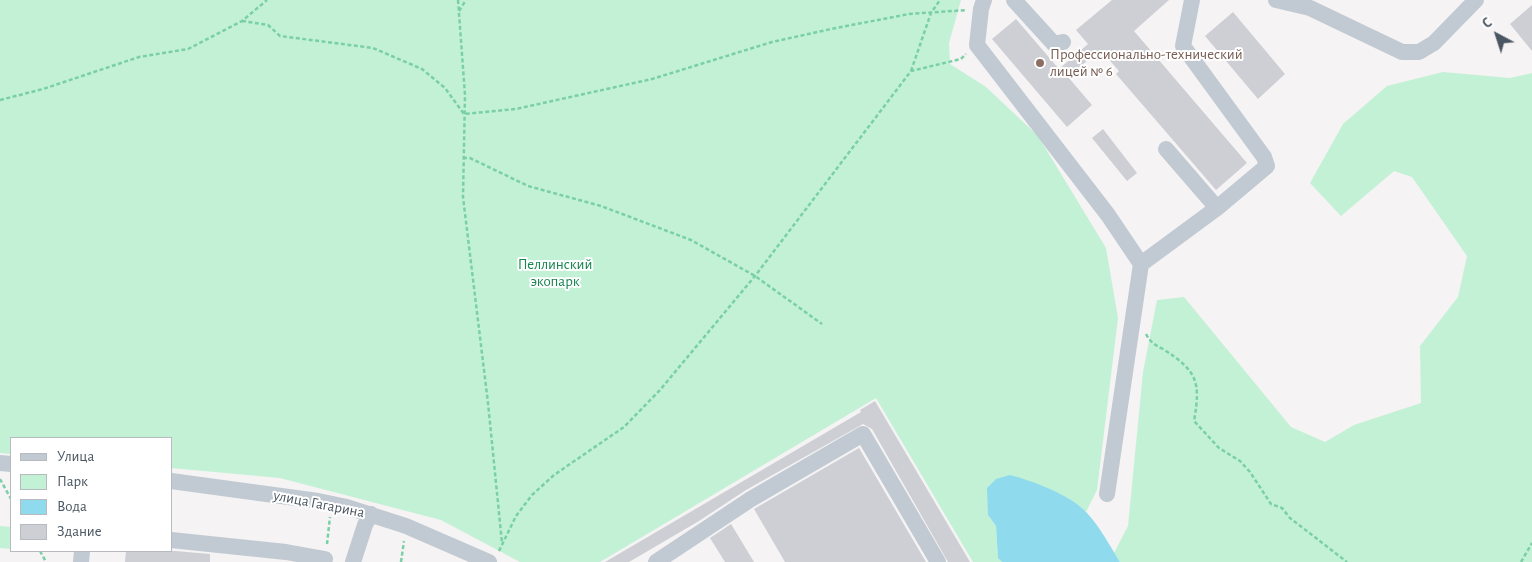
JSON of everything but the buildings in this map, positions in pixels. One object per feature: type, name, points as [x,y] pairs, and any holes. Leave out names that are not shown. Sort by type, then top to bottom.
[{"type":"street","points":[[1014,0],[1054,44],[1063,42]]},
{"type":"street","points":[[1141,264],[1217,208],[1267,166],[1264,157],[1183,46],[1192,0]]},
{"type":"street","points":[[1276,0],[1315,4],[1383,45],[1402,52],[1419,52],[1434,42],[1476,0]]},
{"type":"street","points":[[982,5],[977,45],[1108,215],[1141,264],[1107,494]]},
{"type":"street","points":[[1166,149],[1217,208]]},
{"type":"street","points":[[656,562],[751,499],[863,434],[938,562]]},
{"type":"street","name":"улица Гагарина","points":[[172,481],[244,497],[318,501],[371,514],[494,557]]},
{"type":"street","points":[[353,562],[365,525],[371,514]]},
{"type":"street","points":[[172,540],[326,556]]},
{"type":"path","points":[[0,100],[43,89],[139,56],[188,49],[242,21],[268,0]]},
{"type":"path","points":[[458,0],[464,114],[462,197],[488,403],[502,544]]},
{"type":"path","points":[[458,12],[466,0]]},
{"type":"path","points":[[494,557],[516,516],[532,495],[554,475],[624,428],[660,390],[755,276],[911,71],[931,13],[940,0]]},
{"type":"path","points":[[464,114],[516,110],[652,79],[772,42],[909,14],[931,13],[982,5]]},
{"type":"path","points":[[242,21],[268,25],[280,36],[373,48],[422,69],[445,88],[464,114]]},
{"type":"path","points":[[911,71],[960,59],[977,45]]},
{"type":"path","points":[[463,158],[470,158],[528,186],[601,206],[692,240],[755,276],[822,324]]},
{"type":"path","points":[[1144,329],[1149,341],[1180,360],[1194,375],[1197,402],[1194,421],[1208,438],[1250,472],[1271,504],[1282,508],[1302,527],[1347,562]]},
{"type":"path","points":[[0,479],[10,497]]},
{"type":"path","points":[[326,556],[330,517]]},
{"type":"path","points":[[401,562],[406,526]]},
{"type":"path","points":[[1521,562],[1532,543]]},
{"type":"green space","name":"Пеллинский экопарк","points":[[0,0],[961,0],[949,43],[950,64],[986,87],[1038,136],[1106,248],[1118,318],[1097,490],[1086,512],[1059,495],[988,515],[996,526],[998,558],[1002,562],[973,562],[876,398],[600,562],[520,562],[441,520],[280,478],[172,468],[172,437],[10,437],[10,454],[0,453]]},
{"type":"green space","points":[[1443,72],[1510,78],[1532,73],[1532,562],[1120,562],[1114,553],[1128,526],[1143,372],[1157,300],[1184,297],[1291,427],[1325,442],[1354,425],[1421,403],[1420,346],[1458,297],[1467,256],[1412,177],[1394,171],[1341,216],[1310,183],[1343,124],[1387,86]]},
{"type":"green space","points":[[0,526],[10,527],[10,549],[0,548]]},
{"type":"water","points":[[1010,475],[1051,490],[1080,506],[1096,524],[1120,562],[1002,562],[998,558],[996,526],[988,515],[987,488],[996,479]]},
{"type":"place","name":"Профессионально-технический лицей № 6","points":[[1040,63]]}]
